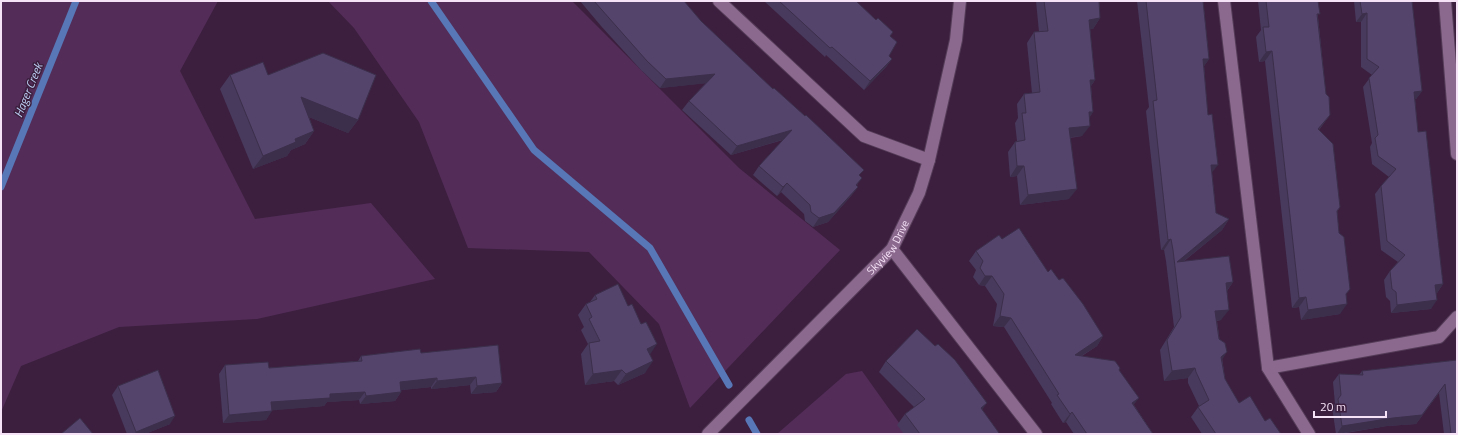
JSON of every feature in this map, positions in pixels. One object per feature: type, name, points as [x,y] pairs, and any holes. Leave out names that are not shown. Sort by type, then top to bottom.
[{"type":"street","points":[[719,1],[864,136],[929,160]]},
{"type":"street","name":"Skyview Drive","points":[[708,434],[892,249],[919,193],[929,160],[956,40],[960,1]]},
{"type":"street","points":[[1224,1],[1268,368],[1309,434]]},
{"type":"street","points":[[1445,1],[1457,154]]},
{"type":"street","points":[[892,249],[1036,434]]},
{"type":"street","points":[[1268,368],[1439,337],[1457,317]]},
{"type":"shaded area","points":[[1,1],[218,1],[180,71],[255,219],[371,203],[435,279],[257,319],[119,327],[21,366],[1,412]]},
{"type":"shaded area","points":[[328,1],[572,1],[739,168],[840,250],[690,408],[659,324],[589,252],[468,248],[419,122],[354,28]]},
{"type":"shaded area","points":[[862,371],[907,434],[777,434],[846,374]]},
{"type":"building","points":[[594,1],[684,1],[701,21],[773,89],[774,88],[805,116],[806,115],[864,170],[859,175],[862,178],[856,185],[858,187],[834,213],[819,218],[811,212],[810,205],[787,183],[783,187],[759,166],[792,130],[737,146],[689,101],[715,74],[666,79],[647,61]]},
{"type":"building","points":[[779,1],[856,1],[876,20],[878,18],[893,32],[890,36],[897,42],[889,56],[892,59],[870,81],[832,47],[830,48]]},
{"type":"building","points":[[1044,1],[1099,1],[1100,18],[1089,20],[1095,80],[1090,80],[1093,112],[1089,112],[1090,126],[1069,128],[1077,189],[1028,195],[1024,166],[1017,166],[1015,142],[1025,140],[1022,113],[1026,113],[1024,94],[1040,92],[1034,32],[1048,31]]},
{"type":"building","points":[[1146,1],[1203,1],[1209,59],[1203,59],[1208,115],[1212,114],[1218,165],[1211,165],[1216,213],[1229,219],[1177,262],[1229,256],[1233,282],[1226,283],[1229,310],[1215,311],[1219,339],[1225,343],[1227,352],[1221,357],[1225,379],[1239,403],[1250,396],[1265,421],[1270,418],[1281,434],[1216,434],[1198,407],[1209,400],[1195,368],[1172,371],[1167,340],[1181,317],[1173,250],[1171,239],[1168,240],[1153,101],[1157,100]]},
{"type":"building","points":[[1266,1],[1318,1],[1320,14],[1317,14],[1326,94],[1329,97],[1330,115],[1318,129],[1333,144],[1340,207],[1337,211],[1339,233],[1344,237],[1350,289],[1346,294],[1347,304],[1308,310],[1306,297],[1299,298],[1272,51],[1266,52],[1263,27],[1269,27]]},
{"type":"building","points":[[1360,1],[1412,1],[1422,91],[1414,92],[1418,132],[1426,131],[1443,284],[1435,285],[1437,300],[1397,305],[1396,292],[1392,289],[1390,271],[1405,255],[1387,241],[1381,186],[1396,169],[1378,156],[1375,138],[1378,135],[1369,78],[1379,67],[1367,59],[1367,13],[1362,14]]},
{"type":"building","points":[[323,53],[376,75],[358,120],[301,97],[314,131],[295,139],[296,142],[263,156],[230,75],[263,62],[268,75]]},
{"type":"building","points":[[1019,228],[1048,272],[1051,269],[1059,280],[1063,278],[1083,304],[1103,336],[1075,355],[1115,361],[1120,368],[1119,370],[1139,398],[1132,403],[1153,434],[1087,434],[1072,412],[1070,414],[1057,395],[1059,394],[1011,318],[1000,316],[1004,294],[992,276],[985,276],[980,268],[983,261],[976,251],[999,235],[1002,239]]},
{"type":"building","points":[[618,284],[628,306],[632,304],[641,324],[646,322],[657,344],[647,349],[653,361],[626,374],[622,370],[593,374],[589,343],[600,341],[589,319],[592,317],[586,304],[597,299],[595,295]]},
{"type":"building","points":[[917,329],[935,346],[938,344],[955,360],[987,403],[981,408],[999,433],[920,434],[905,414],[925,399],[886,361]]},
{"type":"building","points":[[498,345],[502,383],[477,386],[476,377],[437,381],[437,378],[400,382],[401,392],[366,396],[365,392],[330,394],[330,398],[271,402],[272,411],[229,415],[225,365],[268,362],[269,368],[362,361],[361,356],[420,349],[421,353]]},
{"type":"building","points":[[1457,360],[1457,434],[1451,434],[1445,384],[1422,415],[1342,426],[1338,399],[1341,395],[1339,374],[1363,375],[1362,371]]},
{"type":"building","points":[[158,370],[175,416],[136,432],[118,386]]},
{"type":"building","points":[[80,418],[93,434],[61,434]]},
{"type":"waterway","name":"Hager Creek","points":[[1,187],[76,1]]},
{"type":"waterway","points":[[431,1],[534,150],[650,248],[729,385]]},
{"type":"waterway","points":[[749,420],[757,434]]}]
